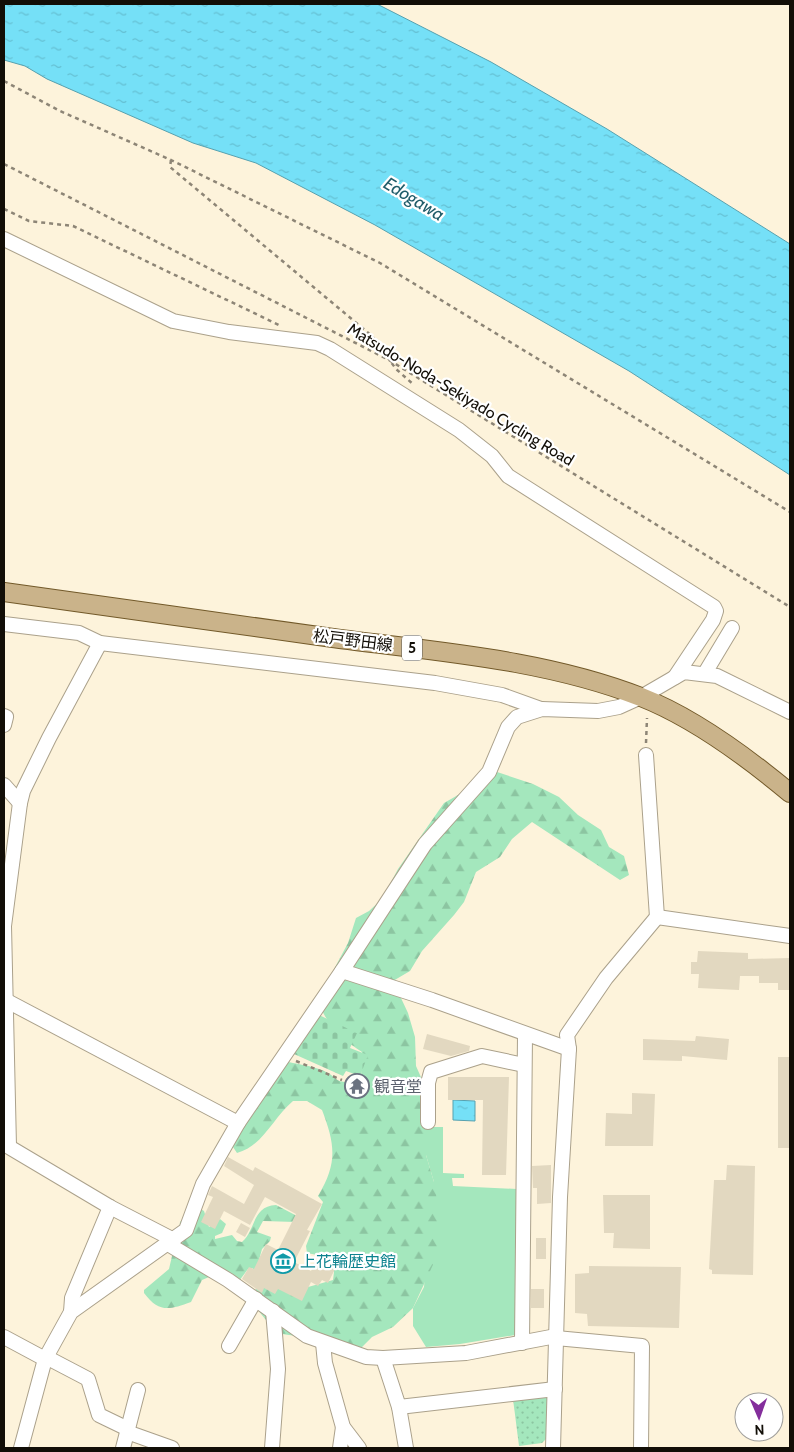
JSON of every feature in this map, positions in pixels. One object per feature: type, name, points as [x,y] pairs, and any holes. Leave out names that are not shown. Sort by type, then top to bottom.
[{"type":"main road","name":"松戸野田線","points":[[4,592],[503,661],[556,672],[641,697],[716,738],[762,770],[790,793]]},
{"type":"street","points":[[4,240],[173,321],[229,332],[317,343],[348,359],[414,400],[492,456],[508,476],[714,607],[716,611],[713,620],[675,677]]},
{"type":"street","points":[[4,624],[79,633],[100,643],[435,683],[502,695],[542,709],[598,711],[619,707],[641,697],[684,672],[705,674],[717,676],[790,712]]},
{"type":"street","points":[[705,674],[732,628]]},
{"type":"street","points":[[100,643],[53,729],[23,791],[20,803],[5,903],[4,926],[7,1001],[6,1145],[171,1242],[256,1299],[293,1327],[323,1343],[366,1357],[383,1358],[466,1353],[556,1337],[642,1346],[641,1448]]},
{"type":"street","points":[[71,1312],[186,1230],[203,1184],[238,1122],[342,971],[425,844],[489,772],[508,727],[517,717],[542,709]]},
{"type":"street","points":[[4,716],[6,717],[4,725]]},
{"type":"street","points":[[553,1448],[560,1197],[569,1049],[568,1035],[606,978],[657,917],[646,755]]},
{"type":"street","points":[[4,785],[20,803]]},
{"type":"street","points":[[657,917],[790,936]]},
{"type":"street","points":[[342,971],[432,1000],[525,1035],[569,1049]]},
{"type":"street","points":[[7,1001],[238,1122]]},
{"type":"street","points":[[522,1343],[525,1035]]},
{"type":"street","points":[[428,1122],[428,1083],[432,1072],[482,1056],[524,1065]]},
{"type":"street","points":[[21,1448],[46,1358],[71,1312],[72,1298],[110,1207]]},
{"type":"street","points":[[228,1346],[256,1299]]},
{"type":"street","points":[[272,1448],[278,1369],[273,1311]]},
{"type":"street","points":[[4,1337],[88,1379],[99,1416],[172,1448]]},
{"type":"street","points":[[323,1343],[325,1363],[343,1427],[359,1448]]},
{"type":"street","points":[[383,1358],[399,1407],[401,1446]]},
{"type":"street","points":[[123,1448],[138,1390]]},
{"type":"street","points":[[399,1407],[555,1390]]},
{"type":"street","points":[[340,1448],[343,1427]]},
{"type":"path","points":[[4,81],[60,111],[171,160],[380,263],[790,512]]},
{"type":"path","points":[[171,160],[170,167],[372,336],[388,360],[417,388]]},
{"type":"path","name":"Matsudo-Noda-Sekiyado Cycling Road","points":[[4,164],[388,360],[790,608]]},
{"type":"path","points":[[4,209],[29,221],[73,226],[282,326]]},
{"type":"path","points":[[646,755],[647,718]]},
{"type":"path","points":[[283,1055],[342,1080]]},
{"type":"green space","points":[[488,769],[533,784],[559,797],[578,815],[601,830],[609,847],[624,856],[629,875],[620,880],[532,822],[512,839],[500,857],[476,872],[464,902],[422,951],[410,971],[393,981],[408,1013],[415,1037],[416,1066],[424,1084],[421,1112],[426,1131],[426,1155],[434,1182],[441,1223],[437,1256],[413,1308],[393,1327],[372,1337],[362,1347],[351,1353],[318,1339],[282,1334],[266,1320],[253,1304],[253,1291],[260,1287],[301,1289],[333,1280],[334,1272],[327,1257],[307,1253],[306,1246],[323,1202],[318,1196],[329,1173],[331,1163],[332,1143],[330,1133],[322,1110],[307,1101],[293,1101],[254,1144],[237,1153],[231,1144],[284,1061],[311,1066],[345,1082],[361,1079],[362,1052],[335,1030],[325,1016],[318,999],[348,943],[356,918],[369,911],[382,899],[398,869],[444,803],[465,791]]},
{"type":"green space","points":[[319,1015],[357,1033],[350,1048],[368,1055],[360,1076],[346,1071],[343,1076],[294,1054]]},
{"type":"green space","points":[[425,1127],[443,1127],[443,1173],[464,1174],[464,1178],[452,1178],[453,1186],[517,1189],[515,1335],[460,1344],[426,1347],[413,1326],[413,1308],[424,1287],[434,1182],[426,1155]]},
{"type":"green space","points":[[276,1205],[297,1216],[295,1222],[263,1221],[257,1232],[271,1237],[270,1241],[262,1249],[256,1271],[252,1268],[248,1269],[239,1281],[209,1277],[202,1280],[191,1302],[176,1307],[160,1307],[144,1293],[144,1290],[169,1269],[172,1256],[177,1252],[180,1222],[192,1209],[199,1208],[204,1211],[209,1227],[220,1219],[226,1224],[222,1233],[215,1236],[215,1239],[232,1235],[237,1241],[242,1242],[258,1214],[268,1206]]},
{"type":"green space","points":[[548,1396],[547,1438],[542,1443],[519,1446],[513,1399]]},
{"type":"water","name":"Edogawa","points":[[4,4],[377,4],[491,62],[607,129],[790,244],[790,475],[629,371],[375,225],[256,163],[193,143],[47,79],[25,66],[4,60]]},
{"type":"water","points":[[453,1100],[475,1101],[475,1121],[453,1120]]},
{"type":"building","points":[[698,951],[748,953],[748,959],[790,958],[790,990],[778,990],[778,983],[759,983],[759,976],[740,976],[739,990],[698,988],[699,974],[691,974],[691,962],[697,962]]},
{"type":"building","points":[[427,1034],[470,1046],[469,1051],[451,1056],[423,1049]]},
{"type":"building","points":[[696,1036],[729,1039],[727,1060],[682,1056],[682,1061],[643,1060],[643,1039],[695,1041]]},
{"type":"building","points":[[778,1057],[790,1057],[790,1148],[778,1148]]},
{"type":"building","name":"観音堂","points":[[353,1077],[366,1082],[361,1096],[347,1090]]},
{"type":"building","points":[[448,1077],[509,1077],[506,1175],[482,1175],[483,1100],[448,1100]]},
{"type":"building","points":[[632,1093],[655,1094],[653,1146],[605,1146],[606,1113],[632,1114]]},
{"type":"building","points":[[228,1157],[253,1171],[255,1167],[322,1204],[307,1230],[310,1231],[294,1262],[311,1271],[316,1260],[335,1269],[328,1283],[322,1280],[318,1286],[311,1282],[302,1301],[278,1289],[275,1294],[264,1288],[262,1293],[242,1279],[249,1267],[254,1269],[266,1244],[278,1250],[296,1214],[265,1197],[250,1225],[224,1211],[215,1229],[201,1222],[213,1197],[208,1195],[212,1186],[244,1204],[254,1185],[224,1166]]},
{"type":"building","points":[[551,1165],[551,1203],[537,1204],[537,1188],[533,1188],[532,1166]]},
{"type":"building","points":[[727,1165],[755,1166],[753,1275],[712,1274],[712,1270],[709,1269],[714,1180],[726,1180]]},
{"type":"building","points":[[603,1195],[650,1195],[650,1249],[613,1248],[614,1233],[604,1233]]},
{"type":"building","points":[[241,1223],[250,1228],[245,1237],[236,1232]]},
{"type":"building","points":[[536,1238],[546,1238],[546,1259],[536,1259]]},
{"type":"building","points":[[589,1266],[681,1267],[679,1328],[588,1326],[587,1314],[575,1313],[575,1274],[589,1273]]},
{"type":"building","points":[[531,1289],[544,1289],[544,1308],[531,1308]]},
{"type":"place","name":"観音堂","points":[[357,1086]]},
{"type":"place","name":"上花輪歴史館","points":[[283,1261]]}]
